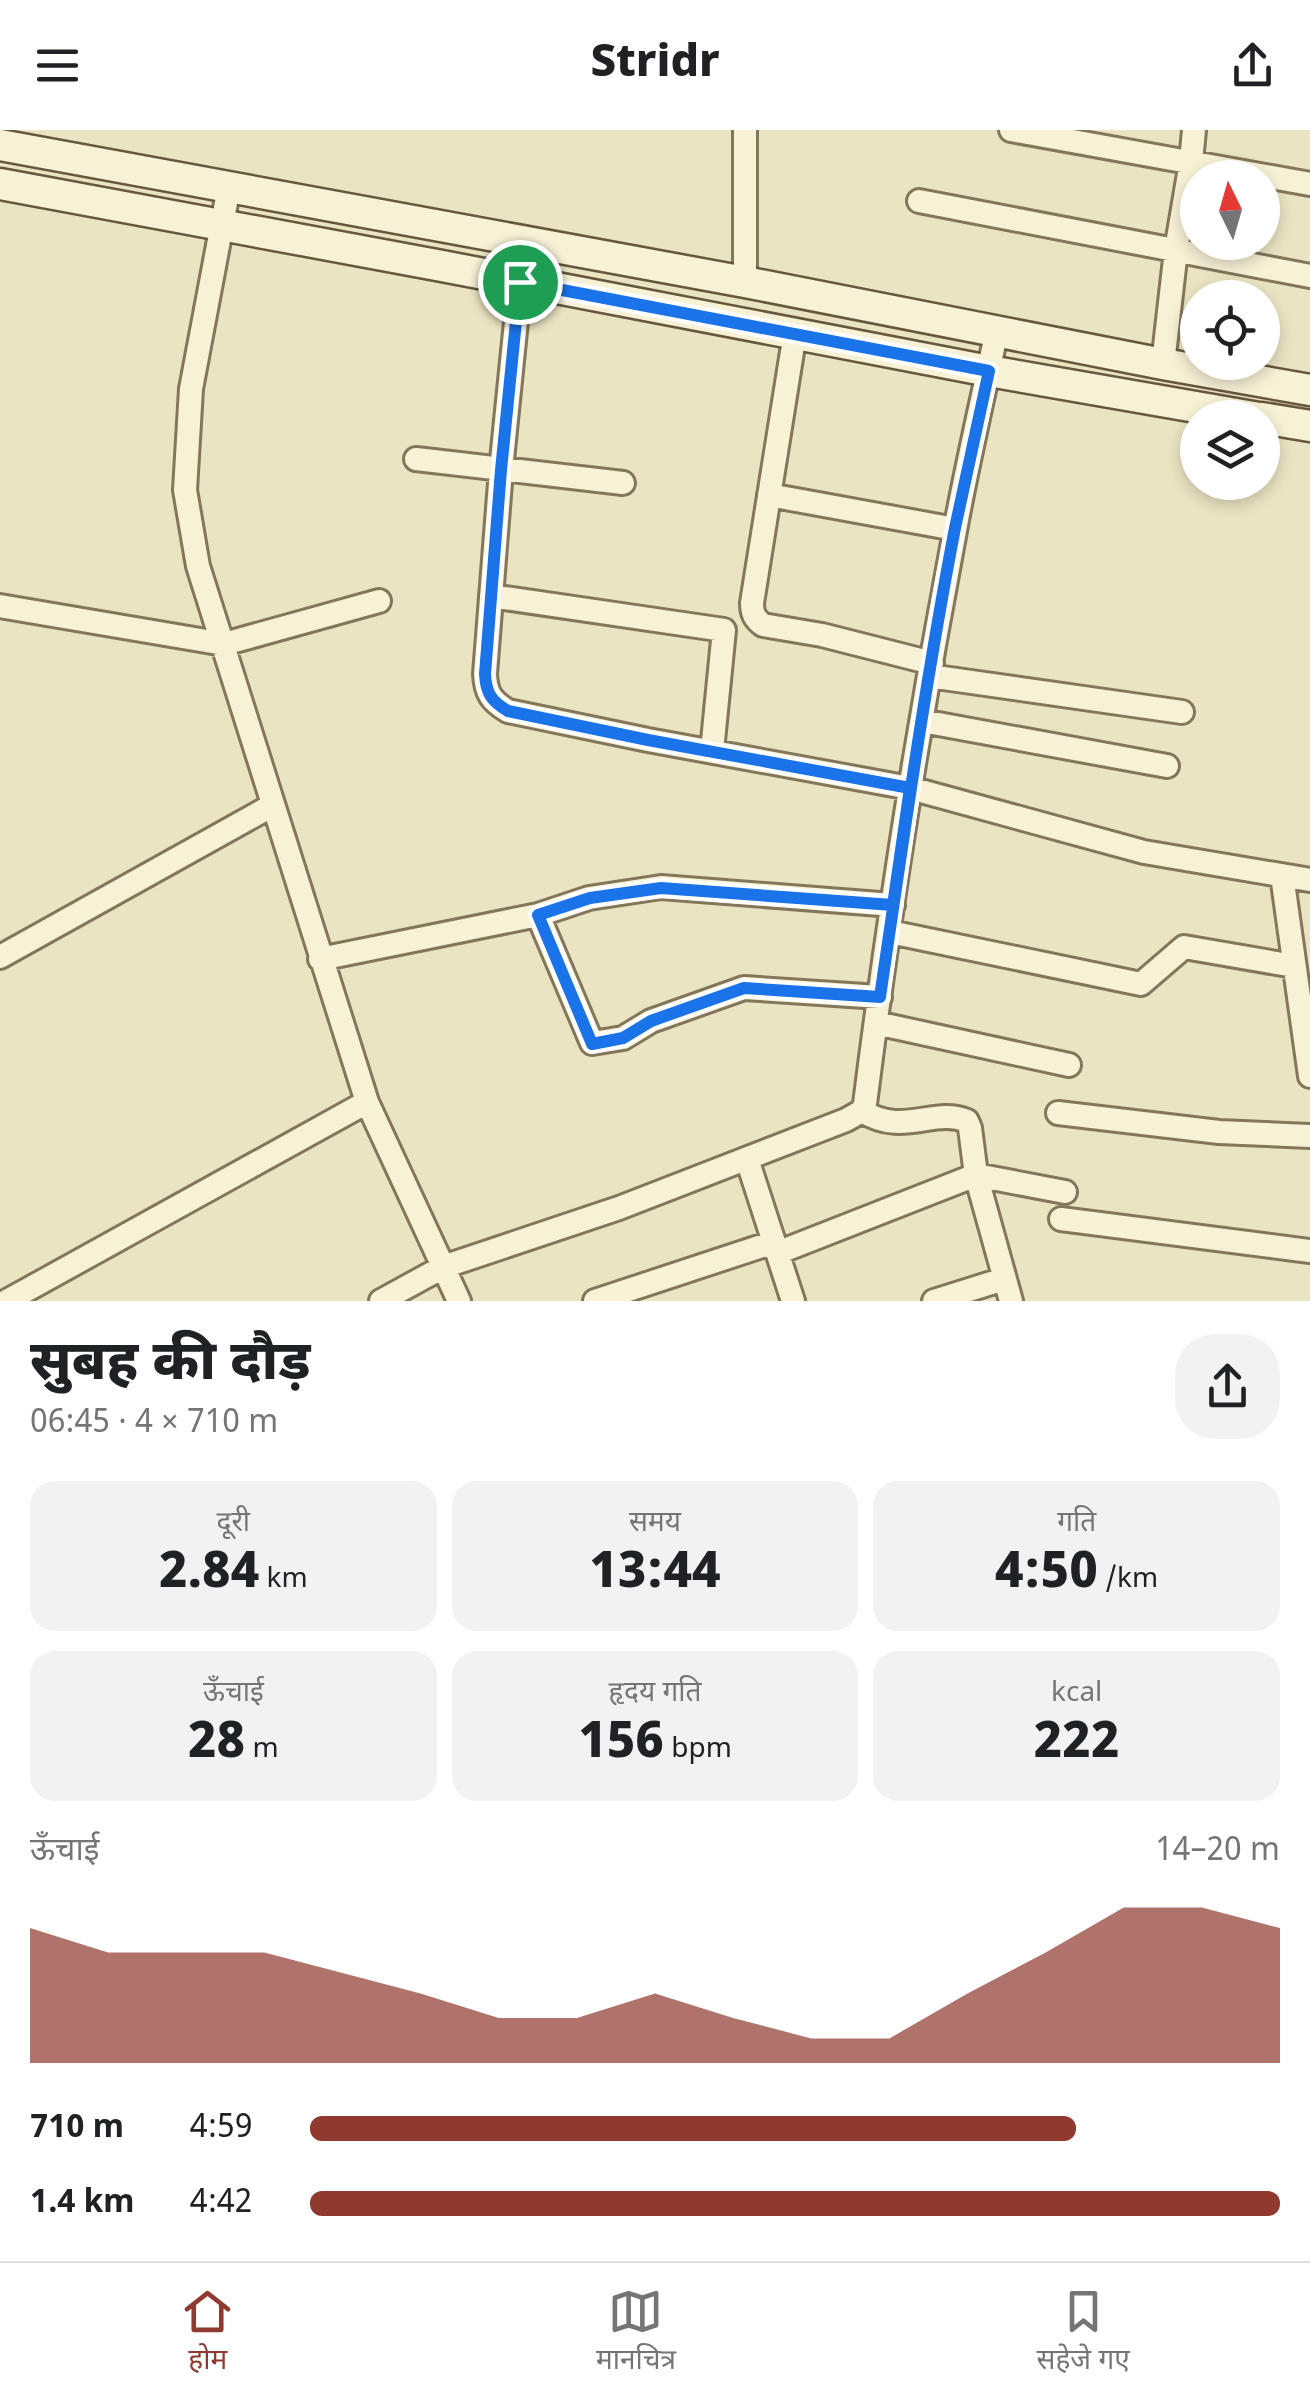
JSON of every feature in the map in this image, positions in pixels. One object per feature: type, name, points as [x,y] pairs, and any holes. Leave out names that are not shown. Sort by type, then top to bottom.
[{"type":"main road","points":[[0,145],[1310,390]]},
{"type":"main road","points":[[0,184],[1180,404]]},
{"type":"main road","points":[[1280,421],[1310,426]]},
{"type":"street","points":[[745,130],[745,282]]},
{"type":"street","points":[[1011,130],[1180,160]]},
{"type":"street","points":[[1191,160],[1194,130]]},
{"type":"street","points":[[1280,178],[1310,184]]},
{"type":"street","points":[[229,187],[191,389],[185,490],[198,566],[367,1102],[459,1301]]},
{"type":"street","points":[[918,202],[1310,276]]},
{"type":"street","points":[[1163,364],[1180,227]]},
{"type":"street","points":[[520,282],[485,674],[486,691],[495,704],[508,711],[648,740],[910,788],[1144,852],[1310,880]]},
{"type":"street","points":[[381,1301],[443,1268],[619,1208],[862,1111],[930,670],[955,528],[998,330]]},
{"type":"street","points":[[795,333],[752,604],[756,620],[930,670],[1182,712]]},
{"type":"street","points":[[416,459],[623,483]]},
{"type":"street","points":[[769,494],[955,528]]},
{"type":"street","points":[[491,596],[724,630],[712,751]]},
{"type":"street","points":[[5,610],[224,644],[379,601]]},
{"type":"street","points":[[922,721],[1168,766]]},
{"type":"street","points":[[0,957],[274,805]]},
{"type":"street","points":[[1282,875],[1310,1076]]},
{"type":"street","points":[[320,958],[538,915],[590,898],[661,888],[893,905]]},
{"type":"street","points":[[538,915],[592,1044],[623,1038],[651,1021],[744,988],[880,997]]},
{"type":"street","points":[[890,932],[1142,984],[1184,947],[1294,966]]},
{"type":"street","points":[[876,1022],[1068,1064]]},
{"type":"street","points":[[20,1298],[367,1102]]},
{"type":"street","points":[[862,1111],[889,1123],[962,1118],[968,1122],[976,1174],[1007,1290],[934,1301]]},
{"type":"street","points":[[1058,1112],[1219,1132],[1310,1136]]},
{"type":"street","points":[[747,1159],[793,1301]]},
{"type":"street","points":[[595,1301],[776,1247],[976,1174],[1066,1192]]},
{"type":"street","points":[[1061,1219],[1310,1251]]},
{"type":"route","points":[[520,282],[989,371],[955,528],[929,676],[880,997],[744,988],[651,1021],[623,1038],[592,1044],[538,915],[590,898],[661,888],[893,905],[910,788],[648,740],[508,711],[495,704],[486,691],[485,674],[520,282]]}]
